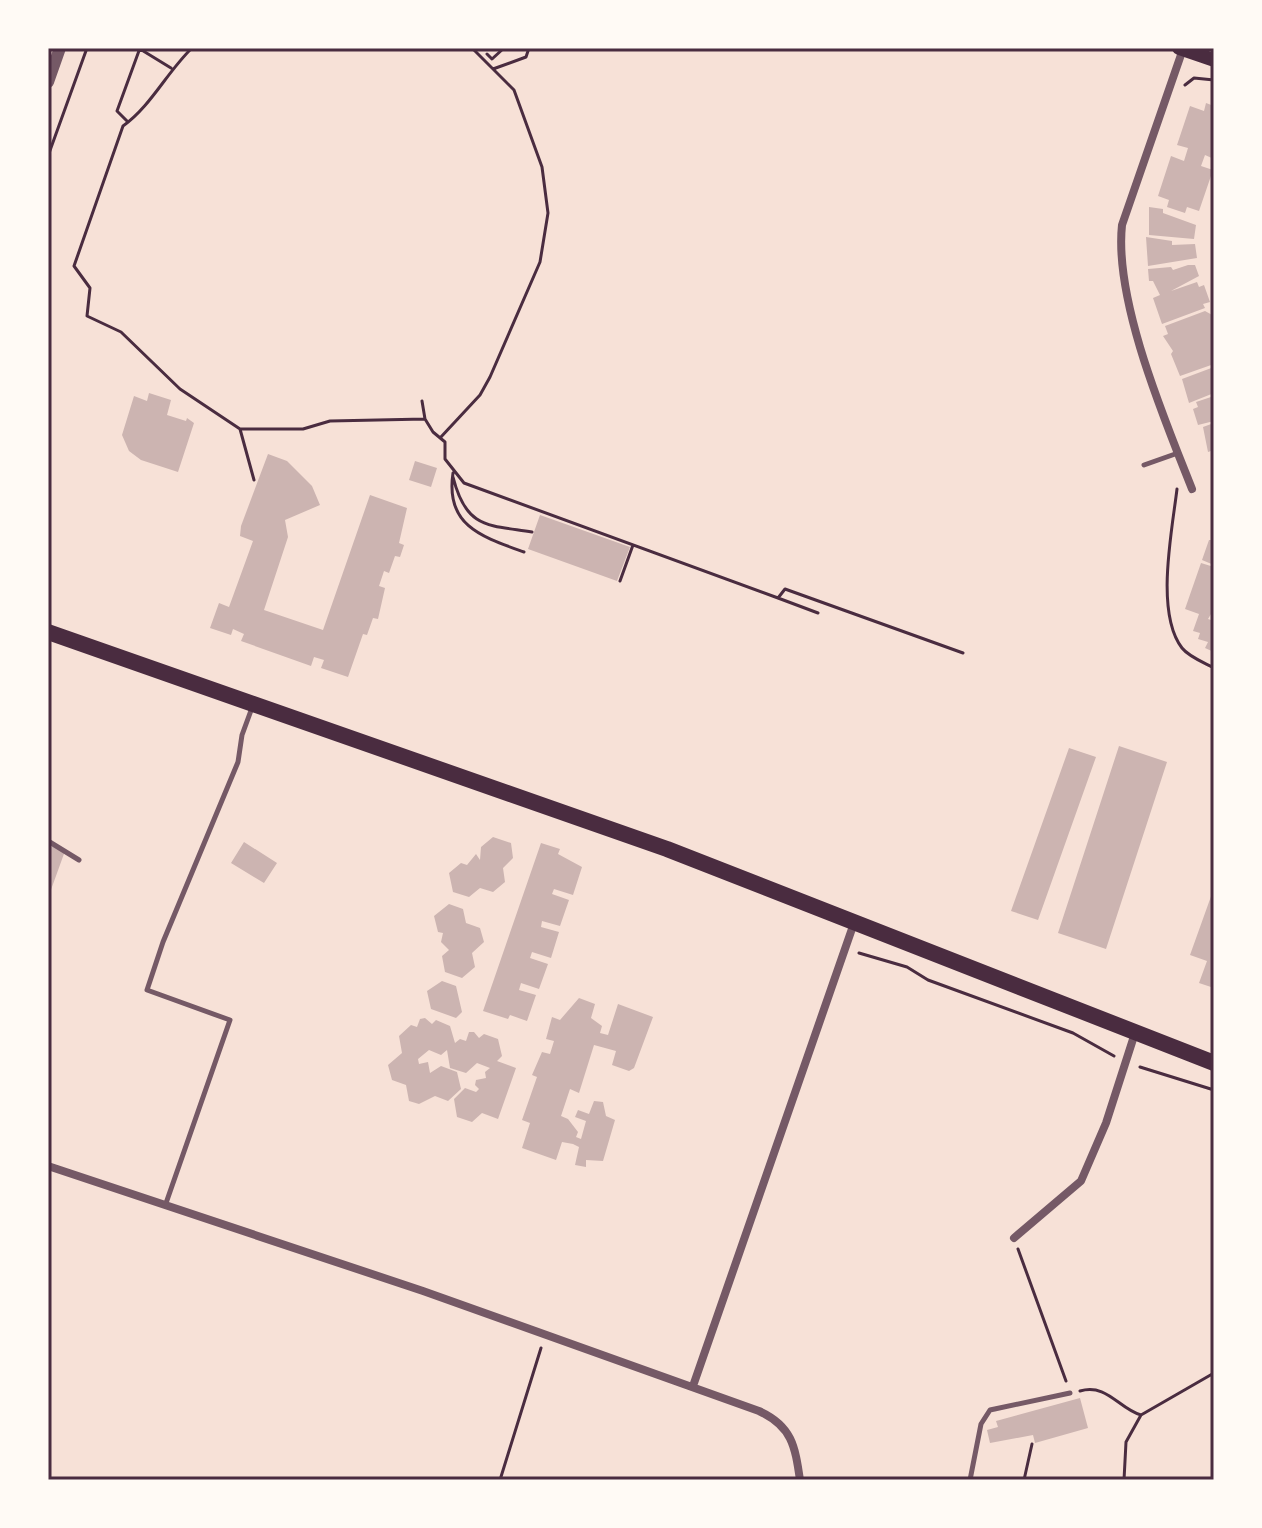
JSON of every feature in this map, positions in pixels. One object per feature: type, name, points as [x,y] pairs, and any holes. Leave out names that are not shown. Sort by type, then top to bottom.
[{"type":"main road","points":[[1181,49],[1214,60]]},
{"type":"main road","points":[[48,633],[667,849],[1214,1063]]},
{"type":"street","points":[[48,82],[60,48]]},
{"type":"street","points":[[1181,49],[1122,225],[1119,253],[1129,308],[1192,489]]},
{"type":"street","points":[[693,1386],[854,922]]},
{"type":"street","points":[[1014,1238],[1081,1181],[1106,1123],[1135,1033]]},
{"type":"street","points":[[48,1166],[423,1291],[759,1411],[784,1425],[793,1441],[800,1480]]},
{"type":"lane","points":[[1144,465],[1178,453]]},
{"type":"lane","points":[[165,1207],[230,1020],[147,990],[163,942],[238,762],[242,735],[253,705]]},
{"type":"lane","points":[[48,841],[79,860]]},
{"type":"lane","points":[[970,1480],[979,1432],[990,1410],[1070,1393]]},
{"type":"path","points":[[48,156],[87,48]]},
{"type":"path","points":[[128,122],[117,111],[140,48],[171,68]]},
{"type":"path","points":[[192,48],[171,68],[123,126],[74,266],[90,288],[87,316],[121,332],[180,389],[240,429],[303,429],[330,421],[425,419]]},
{"type":"path","points":[[440,438],[480,395],[490,377],[540,262],[548,213],[542,167],[514,90],[472,48]]},
{"type":"path","points":[[487,54],[492,59],[504,48]]},
{"type":"path","points":[[493,69],[526,57],[529,48]]},
{"type":"path","points":[[1184,86],[1194,78],[1214,80]]},
{"type":"path","points":[[422,401],[425,419],[445,442],[445,459],[453,473],[462,503],[478,520],[500,530],[532,532]]},
{"type":"path","points":[[240,429],[254,480]]},
{"type":"path","points":[[1178,453],[1169,554],[1169,622],[1183,650],[1214,668]]},
{"type":"path","points":[[453,473],[464,483],[818,613]]},
{"type":"path","points":[[453,473],[450,493],[462,519],[484,538],[524,552]]},
{"type":"path","points":[[620,581],[633,545]]},
{"type":"path","points":[[778,598],[785,589],[963,653]]},
{"type":"path","points":[[844,948],[907,967],[928,980],[1073,1033],[1082,1041],[1125,1061],[1214,1090]]},
{"type":"path","points":[[1014,1238],[1070,1393],[1090,1388],[1112,1396],[1132,1413],[1141,1415]]},
{"type":"path","points":[[500,1480],[545,1337]]},
{"type":"path","points":[[1124,1480],[1126,1442],[1141,1415],[1214,1373]]},
{"type":"path","points":[[1024,1480],[1032,1444]]},
{"type":"building","points":[[1206,103],[1214,106],[1214,159],[1205,155],[1201,166],[1213,170],[1199,211],[1187,207],[1185,213],[1167,207],[1169,200],[1158,196],[1171,156],[1184,161],[1188,148],[1177,145],[1190,106],[1204,111]]},
{"type":"building","points":[[1149,207],[1163,209],[1163,213],[1196,225],[1194,239],[1149,235]]},
{"type":"building","points":[[1146,237],[1172,241],[1172,245],[1195,244],[1197,258],[1148,266]]},
{"type":"building","points":[[1195,265],[1199,276],[1171,291],[1197,282],[1199,287],[1204,285],[1210,302],[1203,304],[1205,308],[1162,324],[1153,298],[1160,295],[1153,281],[1149,281],[1148,269],[1171,267],[1173,270]]},
{"type":"building","points":[[1205,311],[1214,316],[1214,364],[1180,376],[1171,354],[1173,351],[1163,336],[1168,334],[1165,326]]},
{"type":"building","points":[[1214,367],[1214,393],[1189,403],[1182,379]]},
{"type":"building","points":[[149,393],[171,400],[167,415],[186,421],[187,418],[194,423],[178,472],[141,460],[129,451],[122,435],[134,396],[147,401]]},
{"type":"building","points":[[1214,396],[1214,421],[1198,425],[1193,409],[1198,407],[1196,402]]},
{"type":"building","points":[[1214,423],[1214,450],[1208,452],[1203,427]]},
{"type":"building","points":[[268,454],[287,461],[312,486],[320,505],[285,520],[288,537],[264,610],[323,630],[370,495],[407,508],[399,543],[404,545],[400,557],[395,556],[389,573],[384,571],[379,586],[385,588],[378,619],[373,618],[367,635],[363,634],[348,677],[321,668],[324,660],[314,657],[311,666],[241,641],[244,634],[233,629],[231,635],[210,628],[219,603],[229,607],[253,541],[240,536],[241,526]]},
{"type":"building","points":[[415,461],[437,468],[431,487],[409,480]]},
{"type":"building","points":[[540,515],[630,547],[617,581],[528,549]]},
{"type":"building","points":[[1209,540],[1214,540],[1214,565],[1202,560]]},
{"type":"building","points":[[1201,563],[1214,567],[1214,609],[1208,619],[1214,621],[1214,652],[1205,648],[1208,642],[1198,639],[1200,633],[1193,631],[1199,614],[1185,609]]},
{"type":"building","points":[[1119,746],[1167,762],[1106,949],[1058,933]]},
{"type":"building","points":[[1069,748],[1096,757],[1038,920],[1011,911]]},
{"type":"building","points":[[493,837],[511,843],[513,858],[503,868],[505,882],[493,892],[480,888],[469,897],[453,892],[449,873],[461,863],[467,865],[476,854],[480,860],[481,847]]},
{"type":"building","points":[[244,842],[277,863],[264,883],[231,863]]},
{"type":"building","points":[[541,843],[560,849],[558,854],[582,867],[573,895],[554,889],[552,894],[569,900],[560,926],[542,921],[541,927],[559,932],[551,958],[532,952],[530,958],[548,964],[539,989],[521,983],[519,990],[536,995],[527,1021],[510,1015],[508,1019],[483,1011]]},
{"type":"building","points":[[48,845],[65,851],[48,898]]},
{"type":"building","points":[[1214,888],[1214,988],[1199,983],[1207,961],[1190,955]]},
{"type":"building","points":[[449,904],[463,909],[466,923],[480,928],[484,942],[472,953],[475,967],[462,978],[445,972],[442,956],[449,950],[441,942],[443,933],[438,932],[434,916]]},
{"type":"building","points":[[442,981],[456,986],[462,1012],[456,1018],[431,1009],[427,991]]},
{"type":"building","points":[[579,998],[595,1004],[591,1018],[602,1026],[600,1033],[608,1035],[618,1004],[653,1017],[634,1068],[629,1071],[612,1065],[616,1051],[594,1045],[579,1093],[570,1089],[561,1116],[568,1119],[578,1132],[576,1137],[581,1139],[586,1121],[575,1117],[578,1110],[589,1114],[594,1101],[603,1102],[606,1116],[615,1120],[603,1161],[586,1160],[586,1167],[575,1165],[579,1147],[573,1144],[562,1142],[556,1160],[522,1148],[530,1123],[522,1120],[537,1077],[532,1075],[542,1052],[550,1054],[554,1041],[546,1039],[552,1017],[560,1020]]},
{"type":"building","points":[[425,1018],[432,1024],[436,1020],[450,1026],[455,1043],[460,1039],[466,1041],[469,1032],[474,1032],[479,1038],[484,1034],[498,1039],[502,1056],[497,1061],[516,1068],[498,1119],[482,1113],[472,1122],[457,1117],[454,1099],[465,1088],[476,1092],[479,1089],[475,1085],[476,1080],[486,1078],[485,1072],[490,1068],[477,1063],[466,1073],[450,1068],[447,1050],[441,1055],[429,1050],[418,1059],[419,1064],[428,1062],[430,1073],[441,1066],[457,1072],[461,1089],[448,1101],[435,1096],[419,1104],[409,1101],[406,1085],[392,1080],[388,1065],[402,1053],[399,1036],[411,1025],[417,1027],[420,1019]]},
{"type":"building","points":[[1080,1398],[1088,1428],[1035,1443],[1033,1435],[990,1443],[987,1430],[998,1427],[996,1421]]}]
